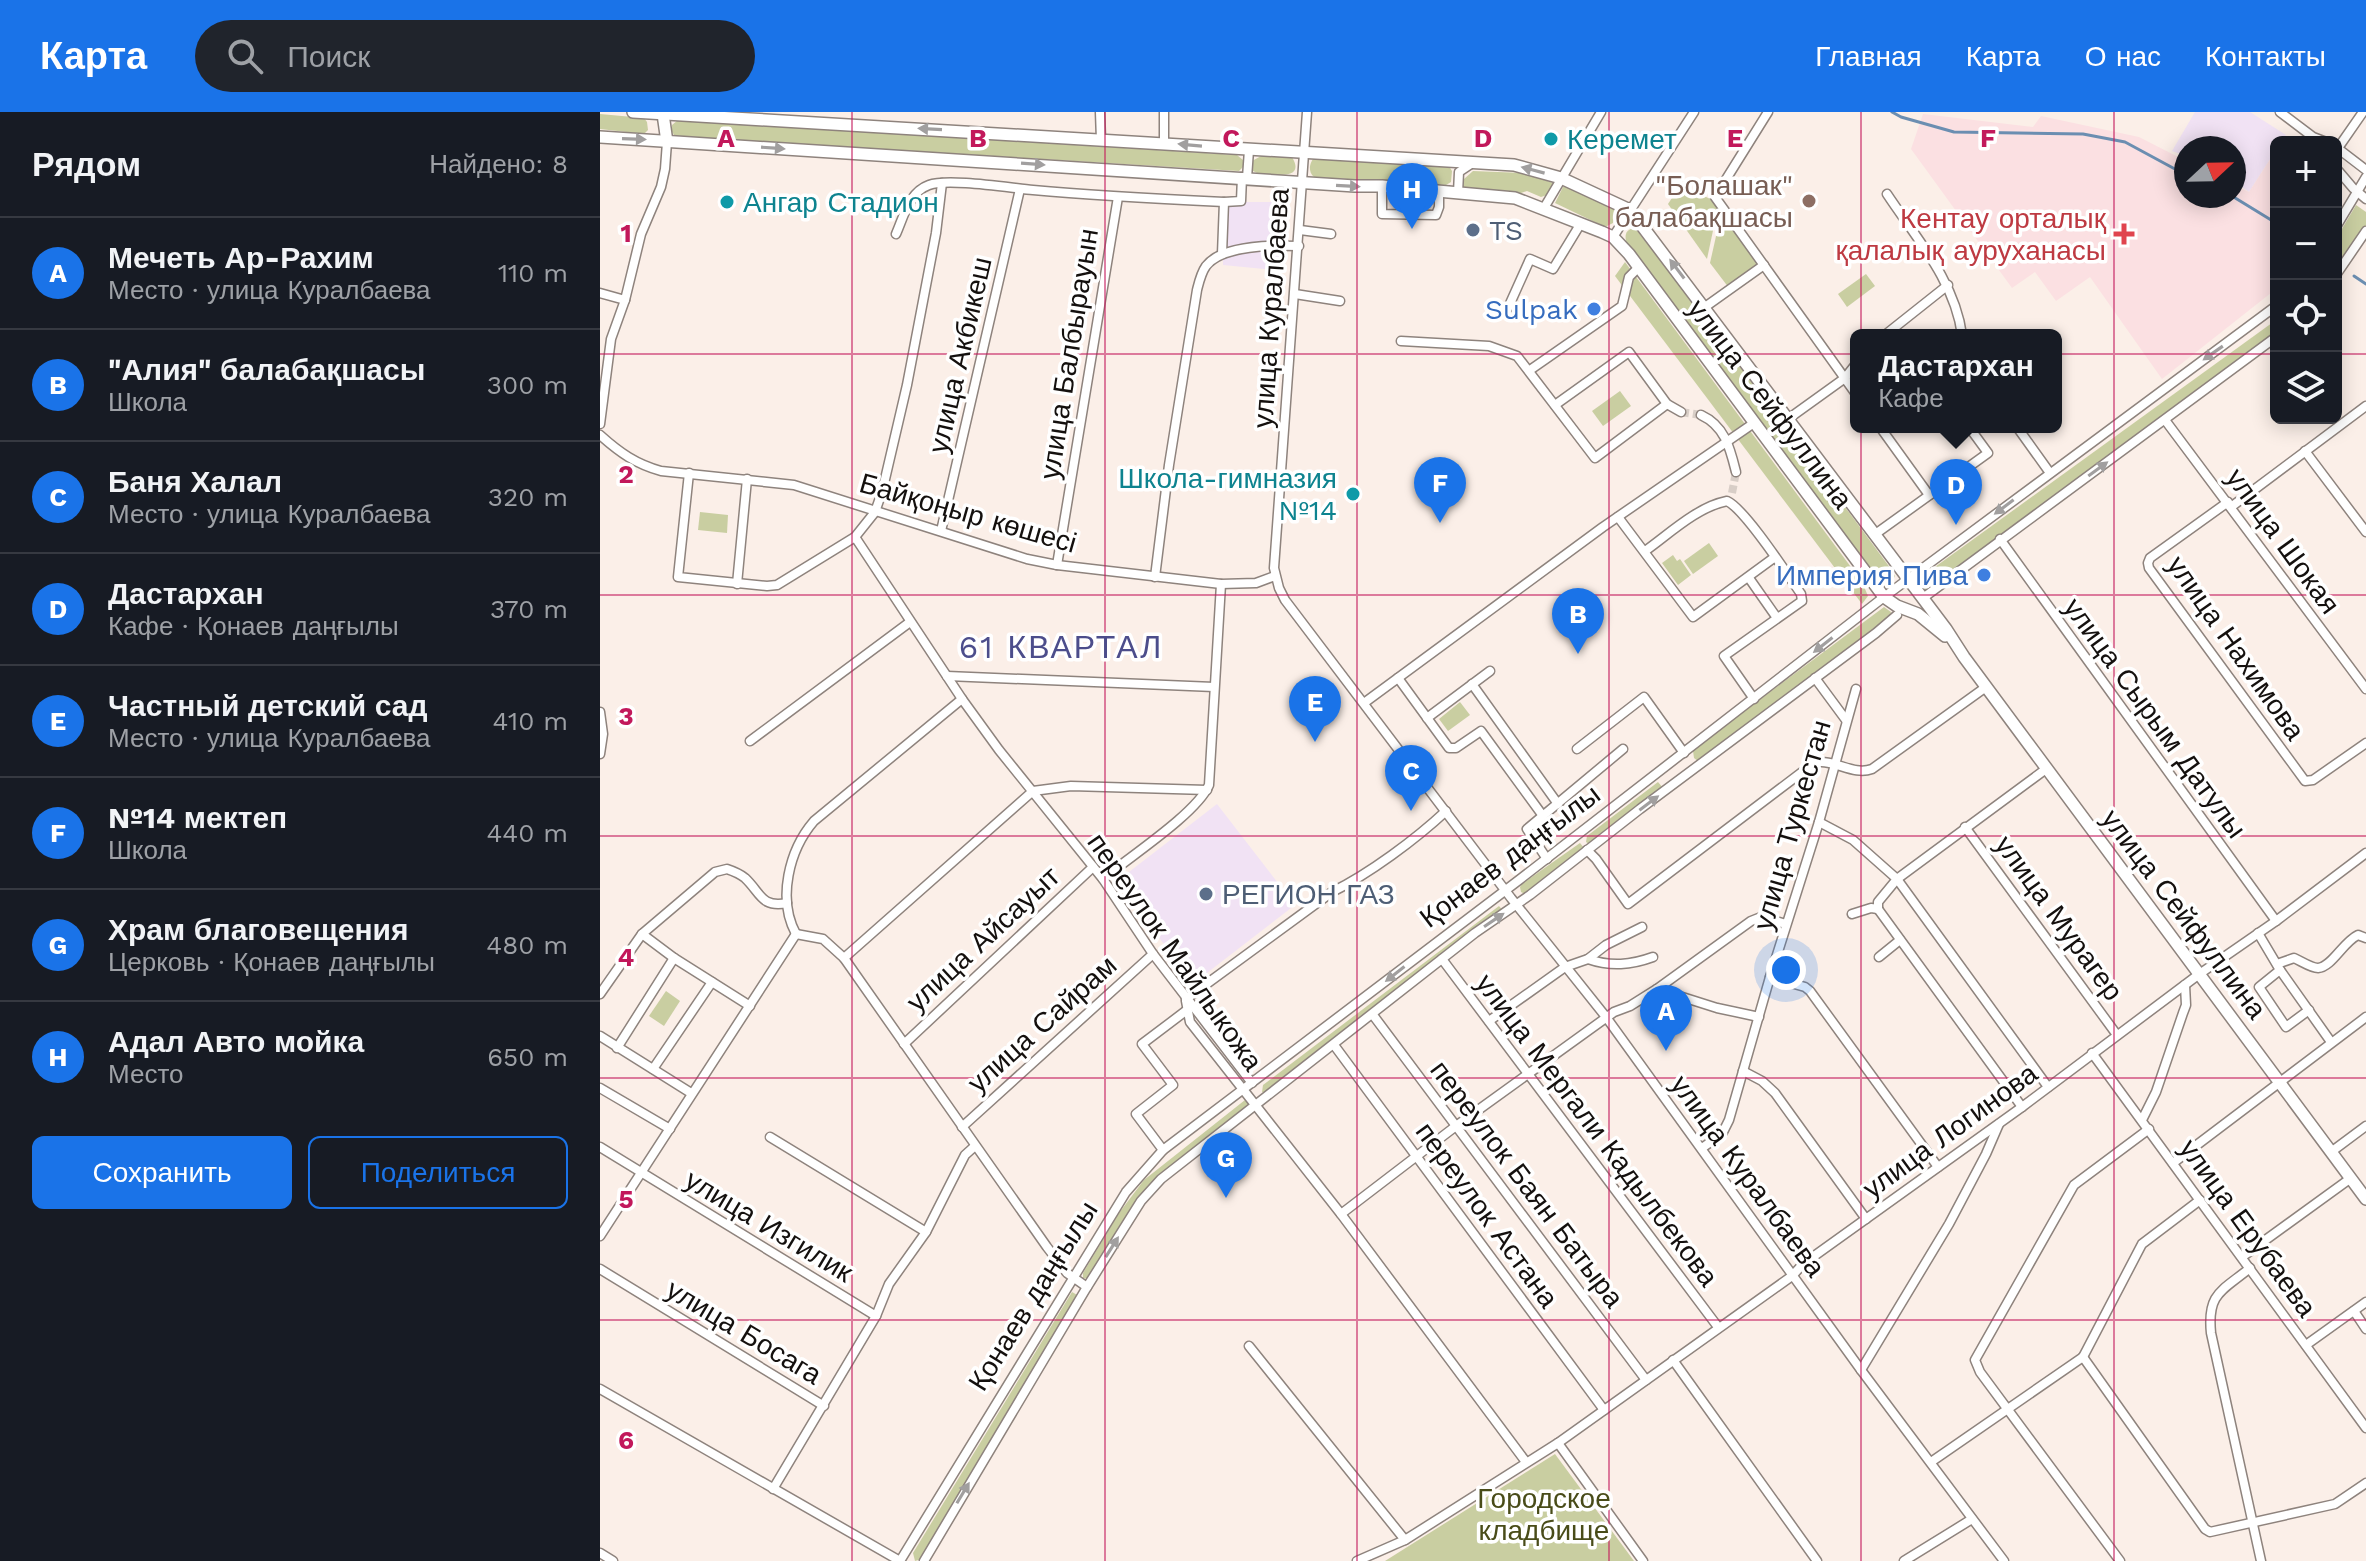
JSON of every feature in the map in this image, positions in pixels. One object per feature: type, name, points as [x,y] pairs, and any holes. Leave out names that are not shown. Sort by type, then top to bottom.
[{"type":"main road","points":[[633,112],[1514,165],[1561,178],[1630,210]]},
{"type":"main road","points":[[663,113],[667,142]]},
{"type":"main road","points":[[600,137],[1382,186],[1515,198],[1613,237]]},
{"type":"main road","name":"улица Сейфуллина","points":[[1630,210],[1923,598],[2046,769],[2366,1199]]},
{"type":"main road","name":"улица Сейфуллина","points":[[1613,237],[1639,267],[1884,597],[1901,612],[1927,621],[1964,657]]},
{"type":"main road","name":"Қонаев даңғылы","points":[[1901,612],[1923,598]]},
{"type":"street","points":[[1100,112],[1101,140]]},
{"type":"street","points":[[1164,112],[1164,143]]},
{"type":"street","name":"улица Куралбаева","points":[[1307,112],[1275,576],[1285,600],[1505,890],[1606,1017],[1792,1276],[2004,1561]]},
{"type":"street","points":[[1544,208],[1601,112]]},
{"type":"street","points":[[1613,237],[1694,112]]},
{"type":"street","points":[[1768,112],[1715,197],[1850,385]]},
{"type":"street","points":[[2280,112],[2310,136]]},
{"type":"street","points":[[2342,141],[2363,112]]},
{"type":"street","points":[[600,424],[611,339],[625,300],[641,234],[661,187],[667,142]]},
{"type":"street","points":[[896,234],[912,197],[930,184],[1118,197],[1241,201],[1249,150]]},
{"type":"street","points":[[2342,152],[2366,170]]},
{"type":"street","points":[[1458,193],[1459,172],[1475,162]]},
{"type":"street","points":[[2342,175],[2366,199]]},
{"type":"street","points":[[2342,217],[2366,177]]},
{"type":"street","points":[[689,473],[678,577],[767,586],[782,583],[855,537],[875,512],[882,492],[907,385],[936,233],[942,183]]},
{"type":"street","points":[[1382,186],[1382,214],[1436,215],[1439,192]]},
{"type":"street","name":"улица Акбикеш","points":[[941,531],[1020,189]]},
{"type":"street","points":[[1887,194],[1948,285],[1957,306],[1961,329]]},
{"type":"street","name":"улица Балбырауын","points":[[1057,565],[1118,197]]},
{"type":"street","points":[[1222,254],[1224,202]]},
{"type":"street","points":[[1508,308],[1530,259],[1553,269],[1581,223]]},
{"type":"street","points":[[1300,230],[1331,234]]},
{"type":"street","points":[[2342,266],[2366,231]]},
{"type":"street","points":[[1155,577],[1169,465],[1197,290],[1203,271],[1207,264],[1222,254],[1259,247],[1299,246]]},
{"type":"street","points":[[1705,307],[1764,265]]},
{"type":"street","points":[[1530,370],[1622,306],[1629,277],[1639,267]]},
{"type":"street","points":[[1893,329],[1948,285]]},
{"type":"street","points":[[600,293],[625,300]]},
{"type":"street","points":[[1295,294],[1340,301]]},
{"type":"street","name":"Қонаев даңғылы","points":[[900,1561],[1126,1192],[1163,1150],[1547,859],[1907,579],[2270,310]]},
{"type":"street","points":[[1401,341],[1489,346],[1517,356],[1595,458],[1667,404]]},
{"type":"street","name":"Қонаев даңғылы","points":[[1923,598],[2270,341]]},
{"type":"street","points":[[1555,405],[1629,352],[1667,404],[1681,412]]},
{"type":"street","points":[[1788,419],[1850,372]]},
{"type":"street","points":[[2230,505],[2366,406]]},
{"type":"street","points":[[1701,415],[1711,419],[1728,440],[1736,472]]},
{"type":"street","name":"улица Шокая","points":[[2165,420],[2366,689]]},
{"type":"street","points":[[1364,703],[1618,517],[1754,423]]},
{"type":"street","points":[[1884,433],[1929,495]]},
{"type":"street","points":[[1874,535],[1988,453],[1973,433]]},
{"type":"street","points":[[2021,433],[2050,473]]},
{"type":"street","name":"Байқоңыр көшесі","points":[[600,435],[628,459],[643,466],[661,471],[794,485],[1027,559],[1221,584],[1256,583],[1275,576]]},
{"type":"street","points":[[2305,451],[2366,532]]},
{"type":"street","points":[[737,584],[747,479]]},
{"type":"street","points":[[1645,551],[1695,515],[1729,497],[1775,557],[1802,601],[1724,656],[1754,699]]},
{"type":"street","name":"улица Нахимова","points":[[2230,505],[2150,558],[2149,568],[2305,781],[2313,780],[2366,743]]},
{"type":"street","points":[[1618,517],[1693,617],[1775,557]]},
{"type":"street","name":"переулок Майлыкожа","points":[[855,537],[962,699],[1103,879],[1186,999],[1190,1022],[1341,1214],[1526,1462]]},
{"type":"street","name":"улица Сырым Датулы","points":[[2000,539],[2276,921]]},
{"type":"street","points":[[1749,578],[1777,618]]},
{"type":"street","points":[[1103,879],[1179,819],[1199,801],[1209,785],[1221,584]]},
{"type":"street","name":"Қонаев даңғылы","points":[[924,1561],[1087,1287],[1150,1190],[1442,959],[1901,612]]},
{"type":"street","points":[[750,741],[910,622]]},
{"type":"street","points":[[1427,718],[1490,671]]},
{"type":"street","points":[[947,676],[1214,687]]},
{"type":"street","points":[[1398,678],[1452,749],[1481,731],[1543,816]]},
{"type":"street","points":[[1815,678],[1846,720]]},
{"type":"street","points":[[1472,684],[1558,804]]},
{"type":"street","points":[[1587,850],[1628,904],[1814,763],[1823,761],[1861,772],[1878,766],[1986,687]]},
{"type":"street","name":"улица Туркестан","points":[[1702,1148],[1725,1128],[1819,822],[1856,689]]},
{"type":"street","points":[[1577,749],[1644,697],[1684,753]]},
{"type":"street","points":[[796,934],[787,903],[791,862],[805,832],[814,821],[962,699]]},
{"type":"street","points":[[600,712],[603,734],[600,754]]},
{"type":"street","points":[[1547,859],[1527,829],[1623,749]]},
{"type":"street","name":"улица Мурагер","points":[[1897,879],[2046,769]]},
{"type":"street","points":[[844,958],[1033,791],[1063,786],[1207,790]]},
{"type":"street","points":[[1252,1083],[1186,999],[1332,892],[1409,841],[1446,811]]},
{"type":"street","points":[[1819,822],[1853,840],[1897,879],[2048,1087]]},
{"type":"street","name":"улица Мурагер","points":[[1965,827],[2117,1035]]},
{"type":"street","name":"улица Логинова","points":[[1357,1561],[1405,1540],[1558,1443],[1792,1276],[1803,1264],[2366,853]]},
{"type":"street","name":"улица Айсауыт","points":[[904,1044],[1093,867]]},
{"type":"street","points":[[600,994],[642,934],[701,883],[723,869],[741,875],[764,901],[787,903]]},
{"type":"street","points":[[1897,879],[1878,902],[1878,909],[2022,1107]]},
{"type":"street","points":[[1852,914],[1878,909]]},
{"type":"street","points":[[1341,1214],[1606,1017],[1657,989],[1751,921],[1761,917],[1786,924]]},
{"type":"street","points":[[1489,1021],[1565,967],[1588,959],[1606,945],[1642,927]]},
{"type":"street","points":[[2258,933],[2331,1042]]},
{"type":"street","points":[[642,934],[750,1006]]},
{"type":"street","points":[[796,934],[823,939],[844,958],[1047,1247],[1072,1277],[1087,1287]]},
{"type":"street","points":[[600,1236],[796,934]]},
{"type":"street","points":[[2309,1010],[2286,1027],[2259,987],[2278,967],[2294,958],[2315,968],[2322,967],[2352,937],[2362,935],[2366,938]]},
{"type":"street","points":[[1879,957],[1900,940]]},
{"type":"street","name":"улица Сайрам","points":[[962,1127],[1153,954]]},
{"type":"street","points":[[1588,959],[1605,965],[1619,965],[1653,957]]},
{"type":"street","points":[[617,1048],[674,958]]},
{"type":"street","name":"улица Мергали Кадылбекова","points":[[1442,959],[1718,1327]]},
{"type":"street","points":[[1770,977],[1810,991],[1938,1167]]},
{"type":"street","points":[[653,1069],[712,982]]},
{"type":"street","points":[[2142,1120],[2156,1092],[2186,1005],[2185,985]]},
{"type":"street","points":[[1657,989],[1717,1008],[1759,1017]]},
{"type":"street","points":[[1163,1150],[1136,1114],[1173,1085],[1142,1044],[1187,1010]]},
{"type":"street","name":"переулок Баян Батыра","points":[[1373,1015],[1646,1380]]},
{"type":"street","points":[[2173,1163],[2366,1017]]},
{"type":"street","points":[[600,1036],[691,1093]]},
{"type":"street","name":"переулок Астана","points":[[1334,1045],[1604,1410]]},
{"type":"street","name":"улица Ерубаева","points":[[2092,1053],[2366,1428]]},
{"type":"street","points":[[1743,1071],[1762,1081],[1775,1093],[1866,1219]]},
{"type":"street","points":[[600,1088],[670,1129]]},
{"type":"street","points":[[1861,1370],[1949,1224],[1999,1123]]},
{"type":"street","points":[[2331,1152],[2366,1126]]},
{"type":"street","points":[[2120,1561],[1977,1367],[1975,1360],[2074,1185],[2149,1129]]},
{"type":"street","points":[[770,1137],[926,1232]]},
{"type":"street","points":[[824,1406],[876,1316],[889,1284],[926,1232],[965,1155],[975,1146]]},
{"type":"street","name":"улица Изгилик","points":[[600,1148],[876,1316]]},
{"type":"street","points":[[2242,1257],[2351,1178]]},
{"type":"street","points":[[1931,1462],[2083,1357],[2142,1244],[2200,1200]]},
{"type":"street","points":[[2250,1268],[2219,1293],[2209,1315],[2261,1561]]},
{"type":"street","name":"улица Босага","points":[[600,1269],[824,1406],[773,1489]]},
{"type":"street","points":[[2306,1345],[2366,1302]]},
{"type":"street","points":[[2354,1311],[2366,1329]]},
{"type":"street","points":[[1249,1346],[1405,1540]]},
{"type":"street","points":[[2083,1357],[2205,1529],[2215,1532],[2335,1504],[2366,1483]]},
{"type":"street","points":[[1673,1360],[1817,1561]]},
{"type":"street","points":[[600,1389],[900,1561]]},
{"type":"street","points":[[1558,1443],[1643,1561]]},
{"type":"street","points":[[1907,1560],[1972,1519]]},
{"type":"street","points":[[600,1553],[613,1561]]},
{"type":"shaded area","points":[[2195,112],[2250,112],[2286,135],[2270,136],[2270,159],[2249,192],[2246,190],[2246,136],[2181,136]]},
{"type":"shaded area","name":"Кентау орталық қалалық ауруханасы","points":[[1923,114],[2033,127],[2041,116],[2139,137],[2174,155],[2174,208],[2246,208],[2246,191],[2249,192],[2270,159],[2270,294],[2162,379],[2090,277],[2056,301],[2035,272],[2012,288],[1911,149]]},
{"type":"shaded area","points":[[1224,202],[1283,202],[1285,271],[1223,265]]},
{"type":"shaded area","points":[[1217,804],[1295,905],[1194,983],[1116,882]]},
{"type":"green space","points":[[600,114],[644,118],[648,130],[644,134],[600,129]]},
{"type":"green space","points":[[678,120],[1237,155],[1244,166],[1239,171],[680,137],[672,132],[672,125]]},
{"type":"green space","points":[[1263,155],[1292,157],[1295,170],[1285,175],[1253,171],[1252,161]]},
{"type":"green space","points":[[1314,158],[1449,166],[1451,182],[1446,185],[1314,177],[1310,168]]},
{"type":"green space","points":[[1473,171],[1523,173],[1553,183],[1547,195],[1541,197],[1527,191],[1468,191],[1463,187],[1464,179]]},
{"type":"green space","points":[[1681,184],[1712,200],[1718,207],[1707,259],[1668,204]]},
{"type":"green space","points":[[1566,186],[1619,209],[1613,223],[1605,227],[1555,203]]},
{"type":"green space","points":[[2356,205],[2366,212],[2366,225],[2342,263],[2342,229]]},
{"type":"green space","points":[[1721,214],[1759,264],[1729,288],[1710,263]]},
{"type":"green space","points":[[1635,228],[1891,569],[1895,576],[1891,584],[1883,586],[1628,246],[1626,234]]},
{"type":"green space","points":[[1625,262],[1862,582],[1868,596],[1862,604],[1615,276]]},
{"type":"green space","points":[[1866,274],[1875,286],[1847,307],[1838,294]]},
{"type":"green space","points":[[2270,324],[2270,338],[1926,591],[1917,580]]},
{"type":"green space","points":[[1620,391],[1631,406],[1603,426],[1592,411]]},
{"type":"green space","points":[[700,512],[728,515],[727,533],[698,530]]},
{"type":"green space","points":[[1709,543],[1718,556],[1693,574],[1684,561]]},
{"type":"green space","points":[[1673,555],[1677,561],[1680,559],[1691,575],[1678,585],[1662,563]]},
{"type":"green space","points":[[1884,607],[1891,612],[1889,619],[1699,762],[1694,758],[1696,747]]},
{"type":"green space","points":[[1460,702],[1470,715],[1448,731],[1439,719]]},
{"type":"green space","points":[[1658,782],[1663,788],[1589,844],[1586,842],[1587,836]]},
{"type":"green space","points":[[1580,843],[1584,848],[1525,894],[1521,892],[1522,884]]},
{"type":"green space","points":[[1499,906],[1504,912],[1265,1093],[1262,1092],[1263,1085]]},
{"type":"green space","points":[[666,991],[680,1001],[664,1026],[649,1016]]},
{"type":"green space","points":[[1245,1100],[1249,1106],[1163,1176],[1089,1279],[1083,1278],[1083,1273],[1119,1213],[1144,1180]]},
{"type":"green space","points":[[1072,1292],[1079,1296],[922,1559],[915,1561],[913,1553]]},
{"type":"green space","name":"Городское кладбище","points":[[1555,1454],[1634,1561],[1385,1561]]},
{"type":"waterway","points":[[1892,112],[1954,132],[2083,134],[2125,142],[2174,169]]},
{"type":"waterway","points":[[2246,205],[2270,219]]},
{"type":"waterway","points":[[2354,276],[2366,284]]},
{"type":"tunnel","points":[[1681,412],[1701,415]]},
{"type":"tunnel","points":[[1732,493],[1736,472]]},
{"type":"place","name":"Керемет","points":[[1551,139]]},
{"type":"place","name":"\"Болашак\" балабақшасы","points":[[1809,201]]},
{"type":"place","name":"Ангар Стадион","points":[[727,202]]},
{"type":"place","name":"Адал Авто мойка","points":[[1412,229]]},
{"type":"place","name":"TS","points":[[1473,230]]},
{"type":"place","name":"Кентау орталық қалалық ауруханасы","points":[[2124,234]]},
{"type":"place","name":"Sulpak","points":[[1594,309]]},
{"type":"place","name":"Школа-гимназия №14","points":[[1353,494]]},
{"type":"place","name":"№14 мектеп","points":[[1440,523]]},
{"type":"place","name":"Дастархан","points":[[1956,525]]},
{"type":"place","name":"Империя Пива","points":[[1984,575]]},
{"type":"place","name":"\"Алия\" балабақшасы","points":[[1578,654]]},
{"type":"place","name":"Частный детский сад","points":[[1315,742]]},
{"type":"place","name":"Баня Халал","points":[[1411,811]]},
{"type":"place","name":"РЕГИОН ГАЗ","points":[[1206,894]]},
{"type":"place","name":"Мечеть Ар-Рахим","points":[[1666,1051]]},
{"type":"place","name":"Храм благовещения","points":[[1226,1198]]},
{"type":"district","name":"61 КВАРТАЛ","points":[[1061,647]]}]
